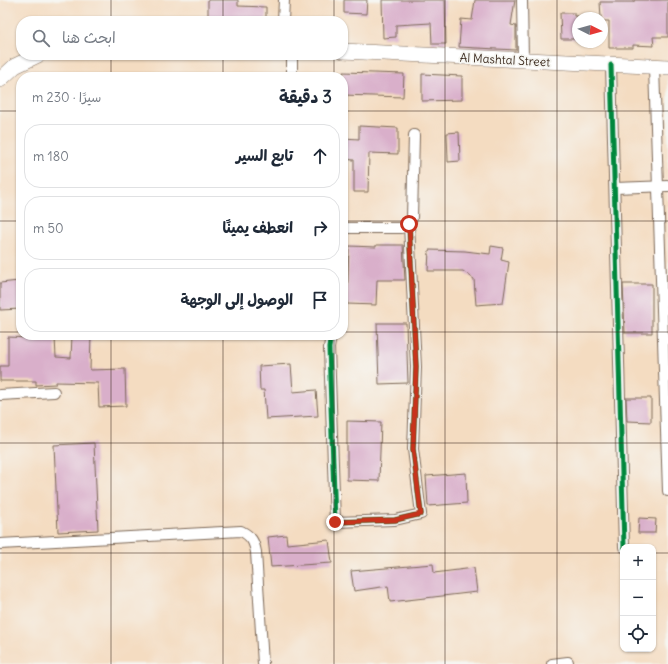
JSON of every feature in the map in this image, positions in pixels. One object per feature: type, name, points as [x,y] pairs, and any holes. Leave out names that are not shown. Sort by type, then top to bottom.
[{"type":"main road","name":"Al Mashtal Street","points":[[348,51],[661,67]]},
{"type":"main road","points":[[0,80],[15,66],[28,60]]},
{"type":"street","points":[[283,16],[284,0]]},
{"type":"street","points":[[522,0],[523,60]]},
{"type":"street","points":[[292,60],[292,72]]},
{"type":"street","points":[[611,65],[616,188],[618,374],[624,544]]},
{"type":"street","points":[[661,67],[668,491]]},
{"type":"street","points":[[330,340],[329,348],[335,522],[395,520],[421,514],[413,449],[416,367],[409,224],[412,218],[414,136]]},
{"type":"street","points":[[616,188],[664,186]]},
{"type":"street","points":[[348,228],[401,228],[409,224]]},
{"type":"street","points":[[0,395],[54,392]]},
{"type":"street","points":[[0,544],[241,531],[248,534],[252,538],[256,552],[262,664]]},
{"type":"street","points":[[552,664],[568,662]]},
{"type":"building","points":[[208,0],[238,0],[238,6],[266,7],[266,16],[208,16]]},
{"type":"building","points":[[344,0],[367,0],[366,14],[344,13]]},
{"type":"building","points":[[382,0],[445,0],[446,44],[432,44],[431,23],[396,25],[396,37],[383,38]]},
{"type":"building","points":[[475,0],[515,0],[511,25],[516,26],[516,50],[459,47],[461,19],[472,20]]},
{"type":"building","points":[[634,0],[668,0],[668,37],[653,37],[654,46],[633,45],[633,48],[609,48],[608,12],[601,12],[600,2],[634,2]]},
{"type":"building","points":[[560,13],[572,13],[572,39],[561,39]]},
{"type":"building","points":[[348,72],[404,74],[403,97],[348,95]]},
{"type":"building","points":[[422,74],[462,76],[462,100],[422,101]]},
{"type":"building","points":[[359,126],[398,128],[398,154],[369,153],[368,192],[354,192],[354,160],[348,159],[348,138],[359,139]]},
{"type":"building","points":[[459,132],[460,161],[448,162],[447,133]]},
{"type":"building","points":[[376,245],[403,245],[405,280],[377,280],[376,305],[348,304],[349,246],[376,247]]},
{"type":"building","points":[[491,246],[503,248],[501,260],[509,262],[503,303],[476,305],[474,279],[463,271],[428,271],[429,250],[465,251],[490,254]]},
{"type":"building","points":[[16,281],[16,309],[0,310],[0,283]]},
{"type":"building","points":[[623,284],[652,284],[652,333],[625,333]]},
{"type":"building","points":[[377,323],[406,323],[408,383],[379,384]]},
{"type":"building","points":[[8,337],[16,337],[16,340],[55,340],[56,357],[71,358],[72,340],[91,340],[90,370],[125,369],[126,406],[99,407],[98,383],[56,382],[56,384],[36,385],[36,381],[0,381],[0,366],[8,366]]},
{"type":"building","points":[[291,364],[293,392],[316,390],[318,416],[266,419],[264,390],[260,390],[259,366]]},
{"type":"building","points":[[626,398],[651,398],[651,422],[627,421]]},
{"type":"building","points":[[347,421],[381,422],[379,481],[347,480]]},
{"type":"building","points":[[94,443],[98,530],[58,532],[54,445]]},
{"type":"building","points":[[466,473],[467,503],[428,506],[426,476]]},
{"type":"building","points":[[639,518],[656,519],[655,533],[638,533]]},
{"type":"building","points":[[286,535],[287,544],[329,540],[332,563],[271,567],[268,537]]},
{"type":"building","points":[[433,564],[434,573],[474,568],[477,592],[390,602],[388,586],[354,591],[351,571]]},
{"type":"cycle path","points":[[611,65],[624,544]]},
{"type":"cycle path","points":[[330,340],[329,348],[335,522],[395,520],[421,514],[413,449],[416,367],[409,225]]},
{"type":"route","points":[[335,522],[395,520],[421,514],[413,449],[416,367],[409,224]]}]
